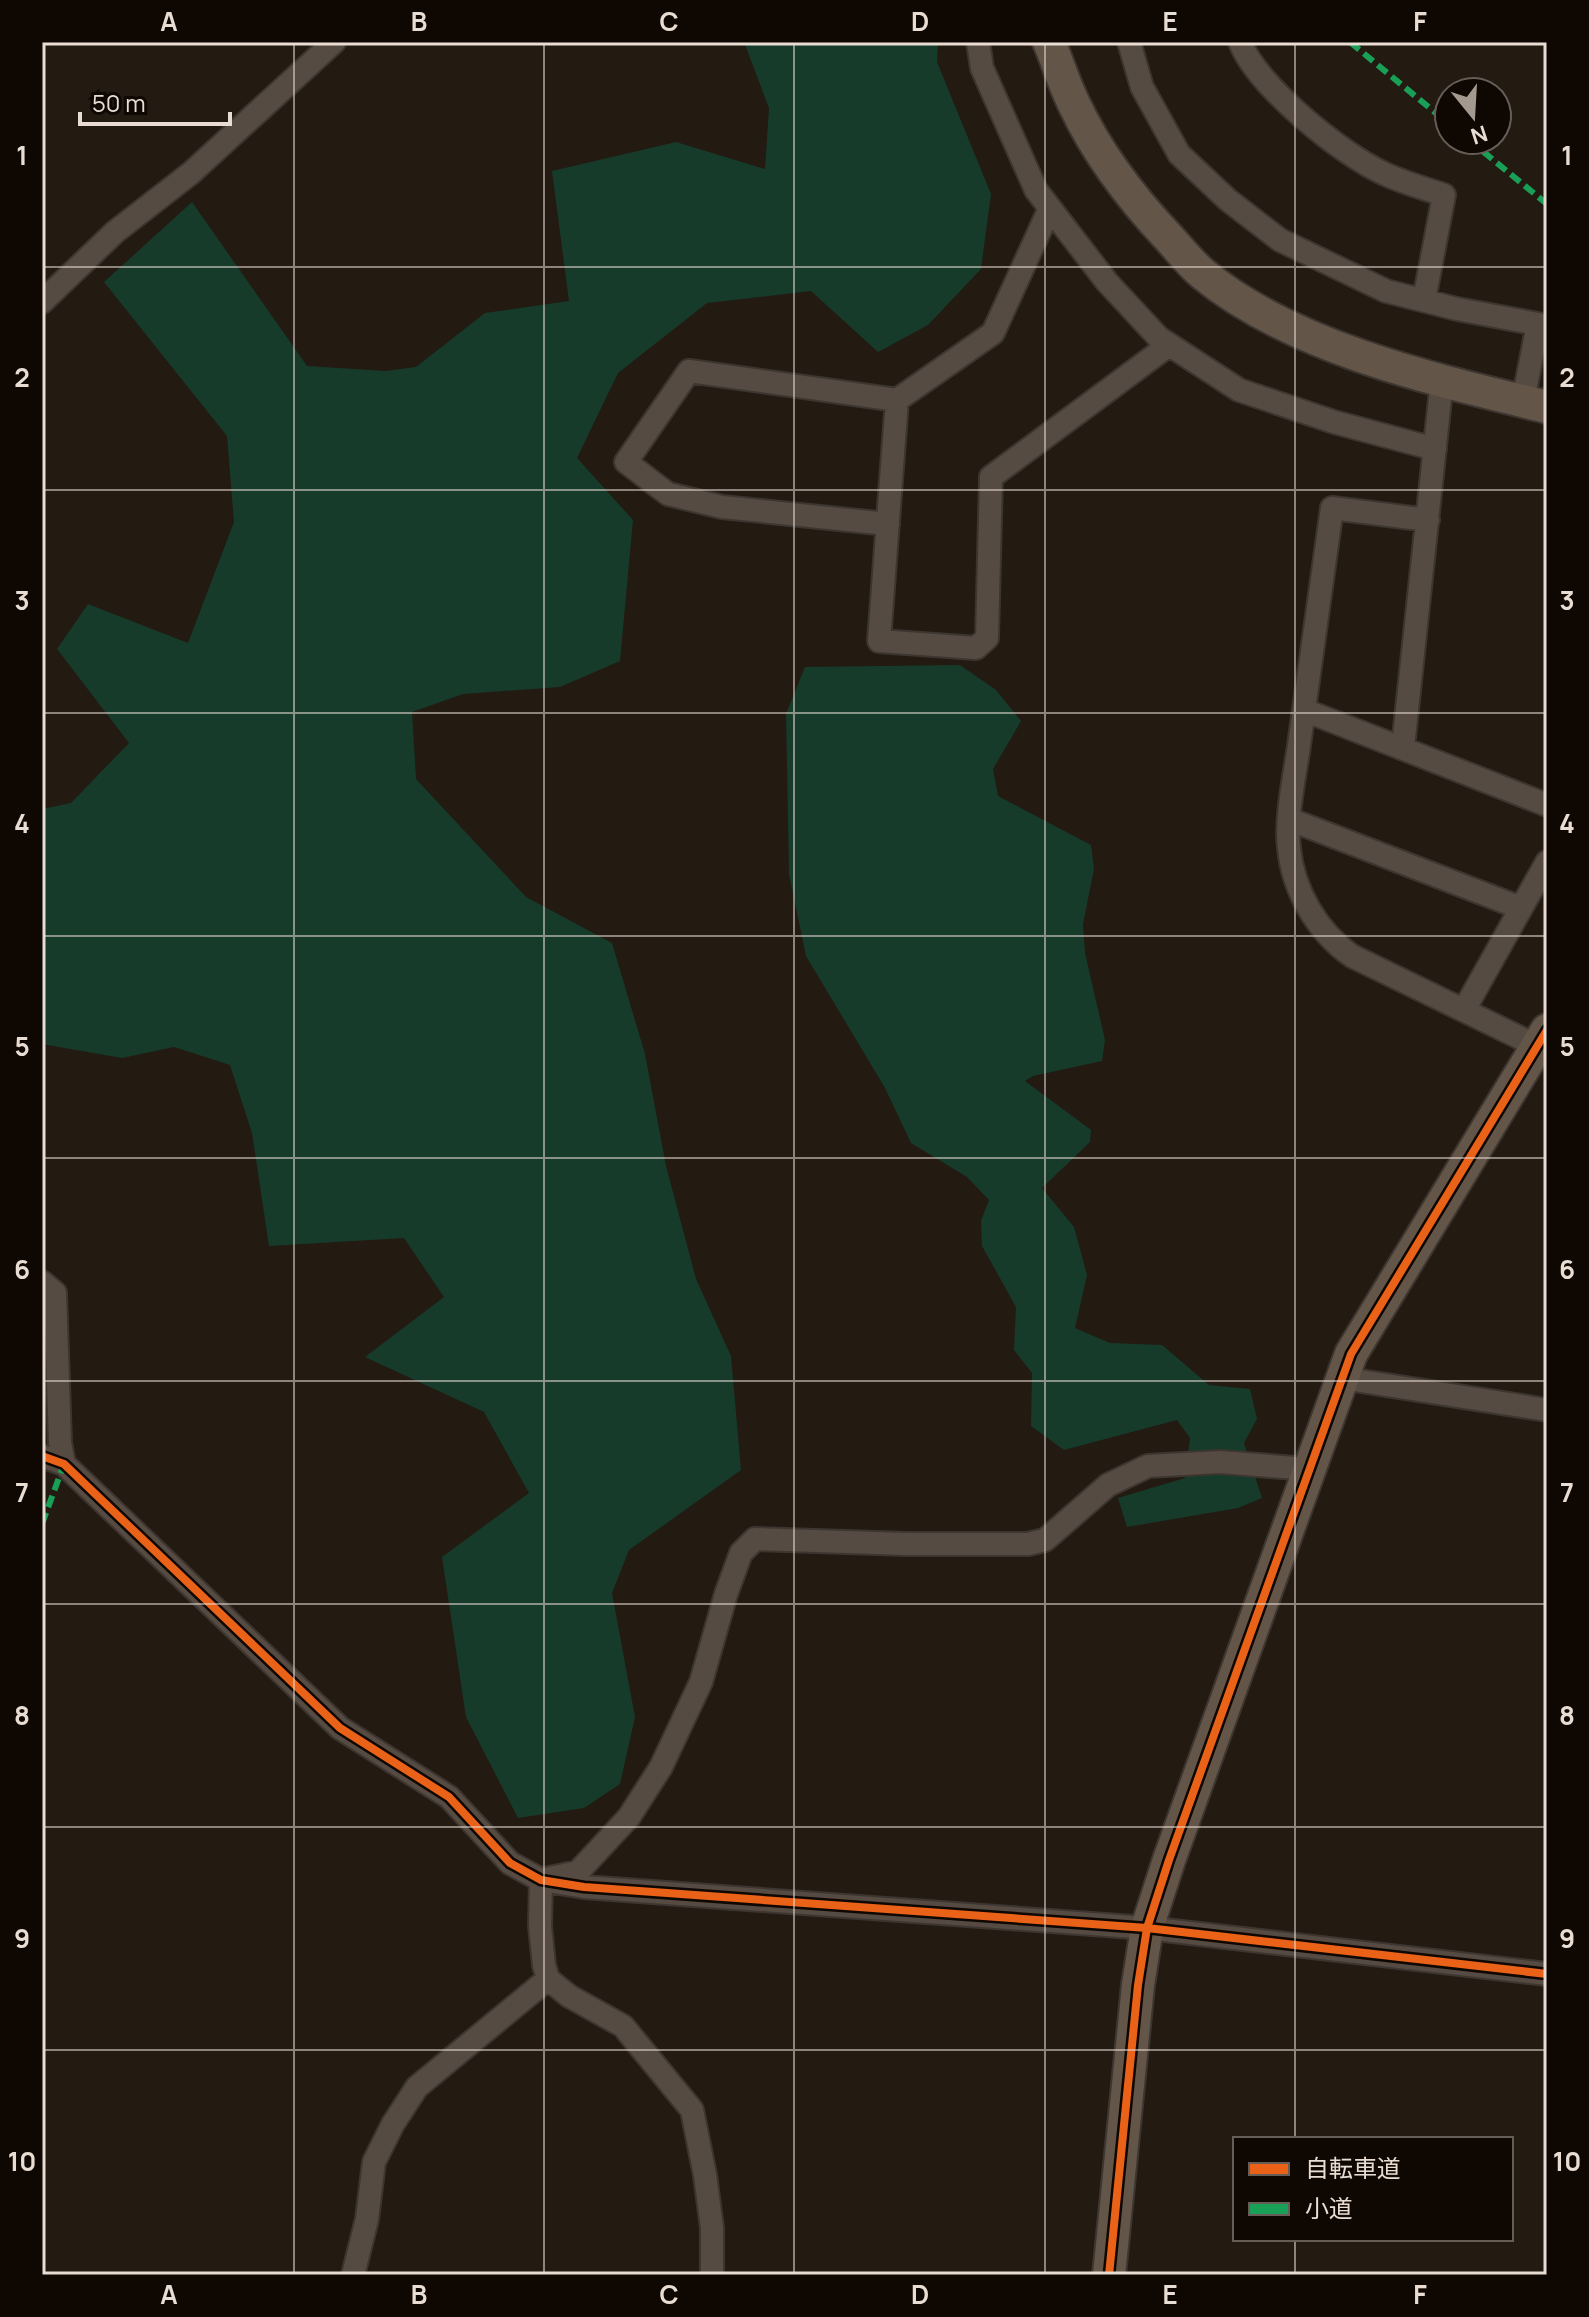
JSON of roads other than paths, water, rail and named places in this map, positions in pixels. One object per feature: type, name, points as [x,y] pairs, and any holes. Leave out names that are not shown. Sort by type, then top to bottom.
[{"type":"street","points":[[42,302],[115,232],[191,173],[334,42]]},
{"type":"street","points":[[978,42],[982,68],[1036,190],[1107,282],[1159,338],[1239,390],[1334,422],[1435,449]]},
{"type":"street","points":[[1049,42],[1074,104],[1111,171],[1146,214],[1202,273],[1257,311],[1346,351],[1535,404],[1538,324],[1457,309],[1386,291],[1280,240],[1228,200],[1179,154],[1142,87],[1129,42]]},
{"type":"street","points":[[1240,42],[1245,55],[1290,107],[1334,142],[1383,174],[1444,195],[1424,300]]},
{"type":"street","points":[[888,524],[722,507],[668,494],[626,462],[689,371],[897,400],[993,333],[1050,208]]},
{"type":"street","points":[[897,400],[879,641],[976,648],[987,638],[991,477],[1169,345]]},
{"type":"street","points":[[1403,747],[1442,380]]},
{"type":"street","points":[[1109,2275],[1138,1985],[1147,1928],[1169,1860],[1351,1354],[1542,1038],[1464,1010],[1352,956],[1336,945],[1318,923],[1294,875],[1288,846],[1332,508],[1428,520]]},
{"type":"street","points":[[1304,710],[1547,805]]},
{"type":"street","points":[[1291,820],[1521,908]]},
{"type":"street","points":[[1464,1010],[1547,862]]},
{"type":"street","points":[[42,1282],[55,1293],[60,1443],[64,1464]]},
{"type":"street","points":[[1341,1378],[1547,1410]]},
{"type":"street","points":[[42,1456],[64,1464],[340,1728],[449,1797],[510,1863],[541,1880],[584,1887],[1147,1928],[1547,1974]]},
{"type":"street","points":[[541,1880],[578,1872],[629,1817],[661,1767],[701,1682],[741,1553],[755,1539],[1028,1544],[1045,1540],[1108,1485],[1148,1466],[1220,1462],[1308,1469]]},
{"type":"street","points":[[541,1880],[540,1926],[548,1979],[569,1996],[623,2026],[692,2110],[712,2228],[712,2275]]},
{"type":"street","points":[[353,2275],[367,2219],[374,2162],[393,2124],[417,2087],[548,1979]]}]
